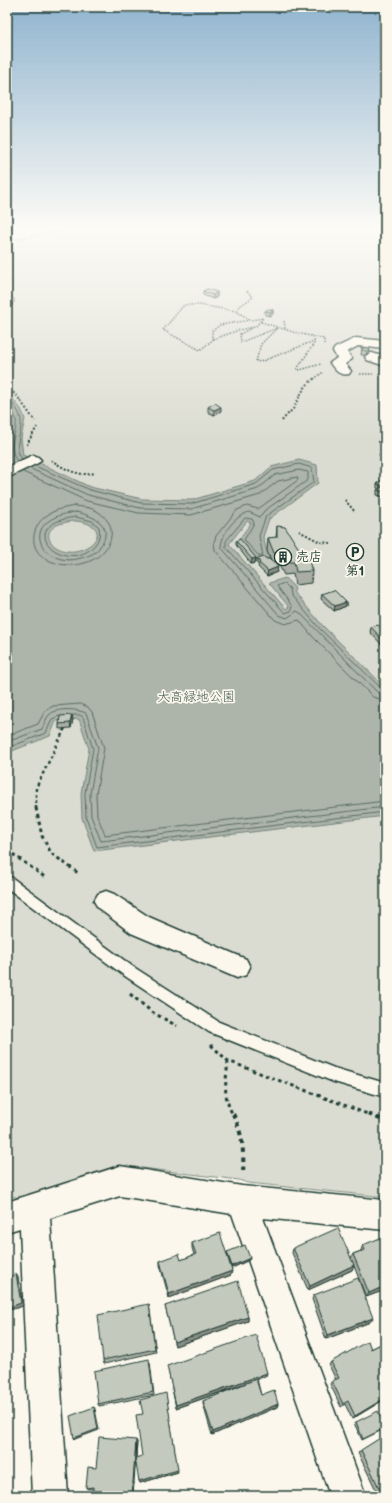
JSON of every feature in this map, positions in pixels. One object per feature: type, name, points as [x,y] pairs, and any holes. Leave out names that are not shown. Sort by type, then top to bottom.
[{"type":"street","points":[[338,369],[337,363],[345,359],[340,351],[356,342],[380,346],[385,345]]},
{"type":"street","points":[[372,357],[385,362]]},
{"type":"street","points":[[7,473],[38,456]]},
{"type":"street","points":[[106,901],[140,925],[237,967]]},
{"type":"street","points":[[50,1496],[21,1213],[120,1181],[242,1201],[385,1215]]},
{"type":"street","points":[[242,1201],[348,1496]]},
{"type":"lane","points":[[7,881],[127,970],[214,1027],[334,1075],[385,1090]]},
{"type":"path","points":[[7,311],[15,301],[13,298]]},
{"type":"path","points":[[236,311],[240,306],[251,298]]},
{"type":"path","points":[[249,319],[236,311],[199,305],[184,305],[163,330],[200,350],[214,339],[238,330],[254,327]]},
{"type":"path","points":[[214,339],[212,338],[212,331],[216,327],[249,319],[263,318],[262,322]]},
{"type":"path","points":[[284,321],[285,328],[289,330],[326,338],[329,342]]},
{"type":"path","points":[[262,322],[240,334],[240,342],[278,328]]},
{"type":"path","points":[[262,322],[278,328],[324,339],[324,363]]},
{"type":"path","points":[[278,328],[261,344],[256,361],[260,362],[311,341],[315,342],[297,369],[300,370],[324,363],[338,369],[358,374],[376,374]]},
{"type":"path","points":[[282,421],[293,408],[301,392],[309,382],[338,369]]},
{"type":"path","points":[[7,388],[17,396],[36,421]]},
{"type":"path","points":[[37,427],[27,444],[38,456],[77,474],[89,475],[95,473]]},
{"type":"path","points":[[379,455],[384,452],[379,441],[380,438],[385,436]]},
{"type":"path","points":[[345,500],[355,512]]},
{"type":"path","points":[[299,531],[320,542],[331,543]]},
{"type":"path","points":[[65,728],[36,788],[36,809],[42,836],[51,853],[78,873]]},
{"type":"path","points":[[7,850],[46,878]]},
{"type":"path","points":[[228,1061],[225,1089],[227,1104],[239,1126],[244,1156],[242,1201]]},
{"type":"green space","name":"大高緑地公園","points":[[7,298],[385,298],[385,1197],[248,1183],[239,1180],[118,1165],[19,1198],[7,1195]]},
{"type":"water","points":[[7,392],[21,409],[25,419],[21,438],[23,455],[90,487],[142,499],[192,500],[255,481],[271,467],[299,460],[317,465],[318,483],[269,519],[263,537],[269,558],[259,561],[243,545],[236,543],[251,523],[247,521],[229,544],[286,609],[289,607],[269,583],[285,578],[295,588],[294,592],[323,626],[385,687],[385,816],[94,851],[82,818],[81,793],[89,749],[79,719],[56,721],[50,736],[7,753]],"holes":[[[76,521],[88,524],[96,529],[96,538],[90,545],[78,550],[67,551],[58,548],[51,542],[49,536],[51,529],[60,524]]]},
{"type":"building","points":[[268,309],[273,310],[270,312],[265,311]]},
{"type":"building","points":[[362,348],[368,348],[370,350],[362,350]]},
{"type":"building","points":[[215,403],[221,407],[214,410],[208,407]]},
{"type":"building","points":[[385,477],[385,487],[377,484]]},
{"type":"building","points":[[381,487],[385,489],[384,492],[377,490]]},
{"type":"building","points":[[277,526],[285,527],[301,552],[304,551],[305,554],[307,554],[312,571],[296,572],[294,562],[285,562],[280,553],[274,553],[268,538],[277,537]]},
{"type":"building","points":[[240,539],[256,558],[252,559],[236,541]]},
{"type":"building","points":[[264,557],[269,559],[278,567],[268,571],[259,563],[260,562],[257,559]]},
{"type":"building","points":[[334,590],[346,602],[335,606],[322,594]]},
{"type":"building","points":[[378,625],[385,631],[381,634],[385,638],[382,639],[371,627]]},
{"type":"building","points":[[72,715],[70,723],[59,724],[60,716]]},
{"type":"building","points":[[338,1228],[354,1265],[310,1286],[293,1248]]},
{"type":"building","points":[[220,1233],[232,1271],[169,1294],[160,1261],[179,1254],[181,1260],[196,1254],[192,1243]]},
{"type":"building","points":[[385,1236],[385,1286],[369,1293],[353,1254],[365,1250],[363,1245]]},
{"type":"building","points":[[245,1245],[250,1258],[232,1266],[227,1252]]},
{"type":"building","points":[[16,1274],[21,1303],[7,1308],[7,1278]]},
{"type":"building","points":[[358,1278],[373,1318],[328,1335],[314,1295]]},
{"type":"building","points":[[238,1281],[248,1317],[174,1342],[165,1306]]},
{"type":"building","points":[[149,1304],[155,1349],[103,1360],[98,1315]]},
{"type":"building","points":[[256,1335],[267,1373],[176,1405],[167,1366]]},
{"type":"building","points":[[368,1341],[371,1349],[385,1342],[385,1398],[355,1416],[348,1401],[343,1404],[332,1381],[339,1378],[331,1362]]},
{"type":"building","points":[[149,1359],[153,1392],[98,1404],[94,1371]]},
{"type":"building","points":[[256,1379],[261,1395],[274,1390],[278,1404],[213,1432],[203,1401]]},
{"type":"building","points":[[166,1393],[178,1470],[139,1481],[135,1458],[142,1456],[136,1415],[143,1414],[140,1400]]},
{"type":"building","points":[[94,1407],[98,1429],[74,1438],[70,1416]]},
{"type":"building","points":[[378,1411],[385,1428],[363,1439],[356,1422]]},
{"type":"building","points":[[385,1435],[385,1496],[383,1496],[361,1450]]},
{"type":"building","points":[[99,1437],[136,1440],[132,1496],[93,1496],[93,1487],[86,1488],[88,1467],[96,1468]]},
{"type":"place","name":"第1","points":[[355,552]]},
{"type":"place","name":"売店","points":[[283,557]]}]
